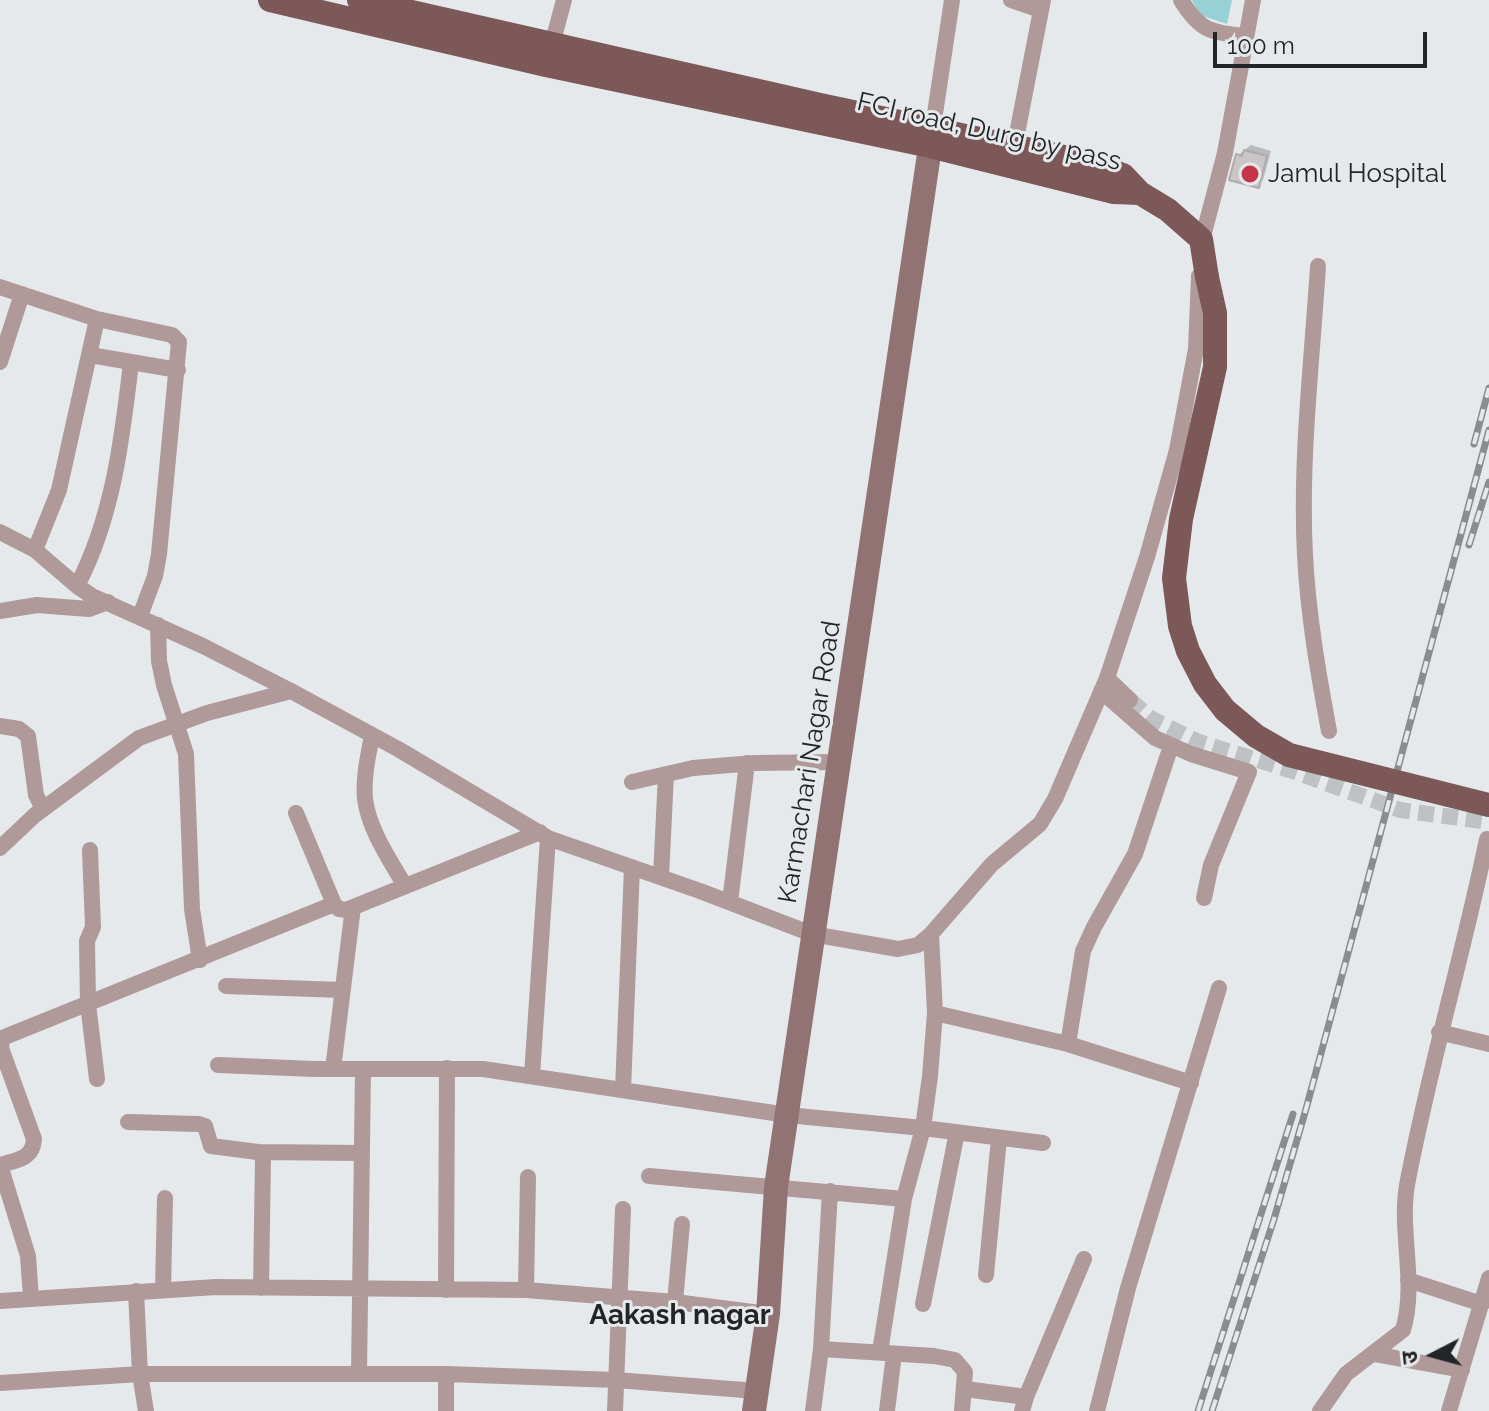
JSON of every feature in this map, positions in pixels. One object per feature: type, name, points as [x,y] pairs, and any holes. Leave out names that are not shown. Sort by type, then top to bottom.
[{"type":"main road","name":"FCI road, Durg by pass","points":[[270,0],[549,54],[932,136],[1114,192],[1140,193]]},
{"type":"main road","name":"FCI road, Durg by pass","points":[[359,0],[549,54]]},
{"type":"main road","name":"FCI road, Durg by pass","points":[[932,136],[1015,144],[1083,161],[1123,175],[1140,193]]},
{"type":"main road","points":[[1140,193],[1168,210],[1201,239],[1215,313],[1215,367],[1181,519],[1174,578],[1180,626],[1188,651],[1205,684],[1225,710],[1256,736],[1289,755],[1489,805]]},
{"type":"street","points":[[549,54],[564,0]]},
{"type":"street","points":[[932,136],[952,0]]},
{"type":"street","points":[[1011,0],[1041,5],[1015,144]]},
{"type":"street","points":[[1181,0],[1198,25],[1215,32],[1245,36]]},
{"type":"street","points":[[0,532],[35,550],[74,583],[108,602],[291,691],[544,835],[812,934],[898,949],[918,945],[992,864],[1040,824],[1055,799],[1104,684],[1147,557],[1177,450],[1196,349],[1201,239],[1225,153],[1253,0]]},
{"type":"street","name":"Karmachari Nagar Road","points":[[755,1401],[768,1314],[776,1187],[932,136]]},
{"type":"street","points":[[1318,266],[1306,445],[1305,553],[1313,645],[1329,731]]},
{"type":"street","points":[[0,287],[97,319],[176,337],[181,347],[159,554],[155,576],[140,616]]},
{"type":"street","points":[[0,362],[5,333],[22,294]]},
{"type":"street","points":[[35,550],[59,490],[97,319]]},
{"type":"street","points":[[90,355],[178,370]]},
{"type":"street","points":[[55,604],[74,583],[95,547],[120,450],[131,363]]},
{"type":"street","points":[[0,611],[55,604],[89,609],[108,602]]},
{"type":"street","points":[[158,625],[159,661],[164,685],[186,754],[191,899],[200,960]]},
{"type":"street","points":[[1104,684],[1130,700]]},
{"type":"street","points":[[1104,684],[1138,725],[1171,746],[1249,772],[1211,865],[1204,898]]},
{"type":"street","points":[[0,848],[43,809],[139,738],[177,723],[291,691]]},
{"type":"street","points":[[0,726],[19,729],[28,736],[36,795],[43,809]]},
{"type":"street","points":[[372,736],[365,772],[365,798],[369,815],[405,886]]},
{"type":"street","points":[[1068,1044],[1083,951],[1135,854],[1171,746]]},
{"type":"street","points":[[632,782],[693,768],[747,763],[839,762]]},
{"type":"street","points":[[730,902],[747,763]]},
{"type":"street","points":[[661,877],[666,774]]},
{"type":"street","points":[[296,813],[334,904],[339,909],[353,907],[544,835]]},
{"type":"street","points":[[532,1075],[544,835]]},
{"type":"street","points":[[1320,1411],[1346,1374],[1403,1330],[1407,1316],[1408,1280],[1403,1213],[1439,1032],[1489,840]]},
{"type":"street","points":[[90,850],[93,927],[87,941],[88,1004],[97,1079]]},
{"type":"street","points":[[623,1090],[632,867]]},
{"type":"street","points":[[31,1298],[28,1256],[0,1165],[28,1156],[32,1152],[34,1139],[2,1056],[2,1038],[334,904]]},
{"type":"street","points":[[333,1069],[353,907]]},
{"type":"street","points":[[887,1411],[887,1353],[904,1199],[923,1128],[930,1076],[935,1013],[931,934]]},
{"type":"street","points":[[226,986],[342,990]]},
{"type":"street","points":[[1097,1411],[1128,1288],[1219,988]]},
{"type":"street","points":[[935,1013],[1068,1044],[1191,1083]]},
{"type":"street","points":[[1439,1032],[1489,1044]]},
{"type":"street","points":[[218,1065],[483,1069],[787,1115],[1043,1143]]},
{"type":"street","points":[[446,1290],[447,1068]]},
{"type":"street","points":[[359,1374],[363,1069]]},
{"type":"street","points":[[128,1122],[199,1124],[205,1126],[211,1146],[258,1152],[361,1153]]},
{"type":"street","points":[[923,1304],[957,1132]]},
{"type":"street","points":[[986,1275],[999,1138]]},
{"type":"street","points":[[258,1152],[264,1163],[261,1288]]},
{"type":"street","points":[[649,1176],[904,1199]]},
{"type":"street","points":[[526,1290],[528,1177]]},
{"type":"street","points":[[813,1411],[821,1349],[830,1191]]},
{"type":"street","points":[[163,1290],[165,1198]]},
{"type":"street","points":[[615,1411],[623,1209]]},
{"type":"street","points":[[675,1302],[682,1224]]},
{"type":"street","points":[[965,1389],[1024,1404],[1084,1259]]},
{"type":"street","points":[[1408,1280],[1487,1291],[1449,1411]]},
{"type":"street","points":[[0,1301],[163,1290],[526,1290],[675,1302],[768,1314]]},
{"type":"street","points":[[136,1291],[140,1374],[146,1411]]},
{"type":"street","points":[[821,1349],[955,1360],[965,1372],[962,1411]]},
{"type":"street","points":[[1374,1354],[1462,1370]]},
{"type":"street","points":[[0,1383],[140,1374],[446,1374],[616,1380],[755,1401]]},
{"type":"street","points":[[446,1374],[446,1411]]},
{"type":"water","points":[[1192,0],[1232,0],[1227,24],[1200,15]]},
{"type":"building","points":[[1244,150],[1267,156],[1259,188],[1229,180],[1236,154],[1242,156]]},
{"type":"tunnel","points":[[1130,700],[1152,719],[1199,742],[1293,771],[1400,810],[1489,822]]},
{"type":"railway","points":[[1474,444],[1489,388]]},
{"type":"railway","points":[[1212,1411],[1306,1109],[1489,430]]},
{"type":"railway","points":[[1469,545],[1489,482]]},
{"type":"railway","points":[[1198,1411],[1293,1114]]},
{"type":"place","name":"Jamul Hospital","points":[[1250,174]]},
{"type":"district","name":"Aakash nagar","points":[[680,1316]]}]
